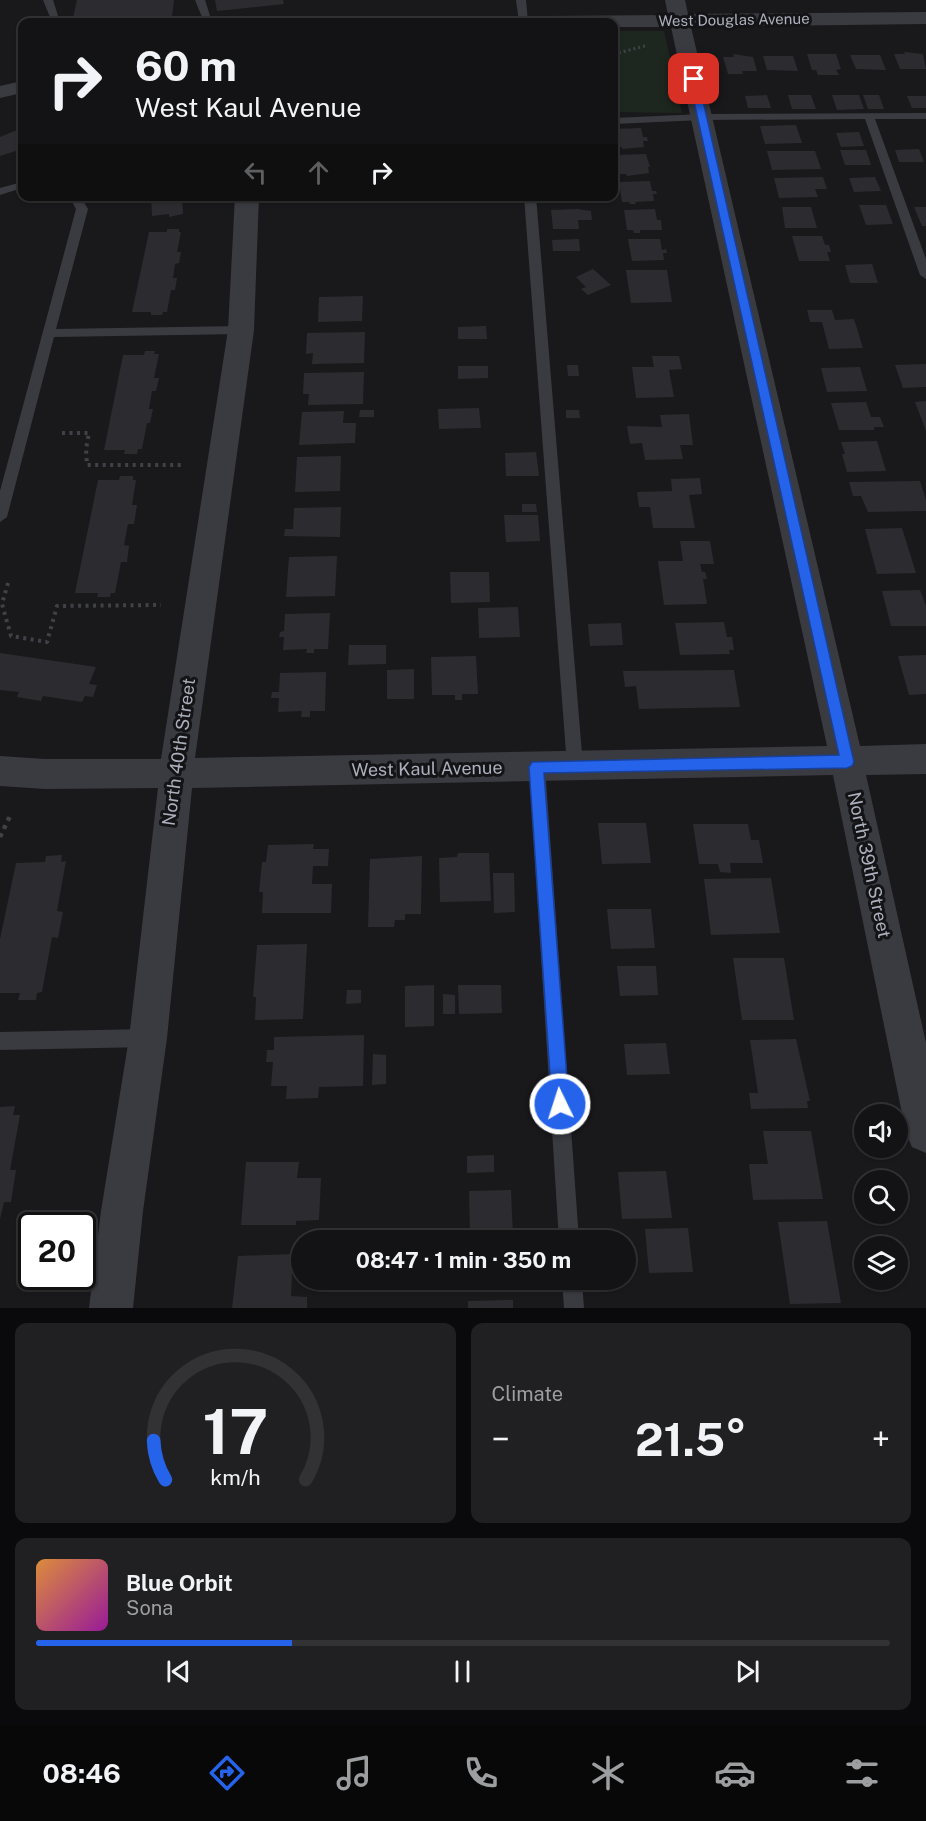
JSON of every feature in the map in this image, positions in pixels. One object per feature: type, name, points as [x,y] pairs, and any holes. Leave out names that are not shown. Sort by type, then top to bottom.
[{"type":"street","name":"West Douglas Avenue","points":[[588,18],[678,10],[926,18]]},
{"type":"street","name":"North 39th Street","points":[[678,10],[847,762],[926,1133]]},
{"type":"street","points":[[0,92],[18,88]]},
{"type":"street","name":"North 40th Street","points":[[111,1308],[122,1211],[148,1038],[176,774],[241,330],[247,201]]},
{"type":"street","name":"West Kaul Avenue","points":[[0,771],[45,774],[176,774],[926,759]]},
{"type":"lane","points":[[48,0],[55,18]]},
{"type":"lane","points":[[200,0],[207,18]]},
{"type":"lane","points":[[521,0],[523,18]]},
{"type":"lane","points":[[869,116],[926,275]]},
{"type":"lane","points":[[618,121],[702,117],[926,116]]},
{"type":"lane","points":[[0,192],[18,186]]},
{"type":"lane","points":[[0,517],[82,209],[77,201]]},
{"type":"lane","points":[[530,201],[575,766]]},
{"type":"lane","points":[[49,333],[241,330]]},
{"type":"lane","points":[[537,767],[568,1230]]},
{"type":"lane","points":[[0,1041],[148,1038]]},
{"type":"lane","points":[[573,1290],[574,1308]]},
{"type":"path","points":[[618,53],[645,47],[655,41]]},
{"type":"path","points":[[62,433],[89,433],[86,449],[87,465],[182,465]]},
{"type":"path","points":[[8,583],[2,604],[11,636],[47,642],[57,606],[161,605]]},
{"type":"path","points":[[0,837],[11,814]]},
{"type":"shaded area","points":[[618,31],[664,31],[682,113],[618,112]]},
{"type":"building","points":[[77,0],[174,0],[172,17],[73,18]]},
{"type":"building","points":[[215,0],[283,0],[284,4],[217,11]]},
{"type":"building","points":[[904,52],[923,54],[926,69],[900,69],[894,54],[905,54]]},
{"type":"building","points":[[733,54],[753,57],[757,71],[728,74],[723,57],[734,57]]},
{"type":"building","points":[[807,54],[836,54],[841,69],[836,70],[839,75],[818,75],[816,70],[812,70]]},
{"type":"building","points":[[850,55],[880,55],[886,70],[856,69]]},
{"type":"building","points":[[763,56],[793,56],[798,71],[767,70]]},
{"type":"building","points":[[767,95],[771,108],[748,108],[745,96]]},
{"type":"building","points":[[788,95],[811,95],[816,109],[792,109]]},
{"type":"building","points":[[832,95],[859,95],[864,109],[837,110]]},
{"type":"building","points":[[863,95],[879,95],[884,109],[868,109]]},
{"type":"building","points":[[907,96],[926,96],[926,108],[912,108]]},
{"type":"building","points":[[796,125],[802,143],[765,144],[760,126]]},
{"type":"building","points":[[641,128],[643,137],[647,137],[648,141],[643,141],[644,147],[622,149],[618,147],[618,129]]},
{"type":"building","points":[[18,130],[18,150],[0,156],[0,137]]},
{"type":"building","points":[[859,132],[864,146],[841,147],[836,133]]},
{"type":"building","points":[[919,149],[924,162],[899,162],[895,150]]},
{"type":"building","points":[[840,150],[866,150],[871,165],[845,165]]},
{"type":"building","points":[[767,151],[815,151],[821,169],[772,170]]},
{"type":"building","points":[[646,154],[650,167],[648,167],[649,173],[627,176],[618,174],[618,155]]},
{"type":"building","points":[[823,177],[827,189],[815,189],[818,197],[779,198],[774,178]]},
{"type":"building","points":[[875,177],[881,191],[854,192],[849,178]]},
{"type":"building","points":[[650,181],[652,191],[656,191],[657,194],[653,194],[654,201],[635,202],[636,204],[622,202],[619,182]]},
{"type":"building","points":[[151,201],[182,201],[183,214],[169,217],[169,214],[152,216]]},
{"type":"building","points":[[859,205],[886,205],[893,224],[866,225]]},
{"type":"building","points":[[782,207],[811,207],[817,228],[785,228]]},
{"type":"building","points":[[914,207],[926,207],[926,226],[922,226]]},
{"type":"building","points":[[655,209],[657,220],[661,220],[662,230],[640,230],[640,233],[634,233],[633,230],[627,230],[624,210]]},
{"type":"building","points":[[551,210],[591,211],[592,220],[578,220],[579,229],[553,229]]},
{"type":"building","points":[[167,229],[179,229],[181,232],[177,252],[181,252],[179,263],[175,264],[173,278],[177,278],[175,290],[171,290],[167,312],[163,312],[162,315],[151,315],[151,312],[132,312],[149,232],[167,232]]},
{"type":"building","points":[[792,236],[822,236],[825,245],[829,245],[831,252],[827,252],[830,261],[799,261]]},
{"type":"building","points":[[579,239],[580,251],[553,251],[552,240]]},
{"type":"building","points":[[628,239],[660,239],[662,250],[666,249],[667,253],[663,253],[664,260],[632,261]]},
{"type":"building","points":[[872,264],[878,283],[850,283],[845,265]]},
{"type":"building","points":[[593,269],[611,285],[588,295],[581,289],[586,287],[576,277]]},
{"type":"building","points":[[626,270],[667,270],[672,302],[631,303]]},
{"type":"building","points":[[363,296],[362,321],[318,322],[319,297]]},
{"type":"building","points":[[807,310],[832,310],[835,320],[854,319],[863,348],[829,349],[822,322],[810,322]]},
{"type":"building","points":[[486,326],[487,339],[458,339],[458,327]]},
{"type":"building","points":[[365,332],[364,363],[312,364],[313,353],[306,354],[307,333]]},
{"type":"building","points":[[145,351],[155,351],[154,354],[159,354],[154,378],[159,378],[156,391],[152,391],[149,409],[153,409],[150,423],[147,423],[142,449],[138,449],[137,454],[124,454],[125,450],[104,450],[123,355],[144,355]]},
{"type":"building","points":[[652,356],[679,356],[682,369],[669,370],[674,397],[636,398],[632,367],[654,367]]},
{"type":"building","points":[[926,364],[926,387],[903,388],[895,365]]},
{"type":"building","points":[[567,365],[578,365],[579,376],[568,376]]},
{"type":"building","points":[[458,366],[488,366],[488,378],[458,379]]},
{"type":"building","points":[[860,367],[867,391],[827,392],[821,368]]},
{"type":"building","points":[[364,372],[363,404],[308,405],[309,394],[303,394],[304,373]]},
{"type":"building","points":[[926,401],[926,431],[915,402]]},
{"type":"building","points":[[866,402],[871,417],[880,417],[884,427],[874,427],[874,430],[839,430],[831,403]]},
{"type":"building","points":[[479,408],[481,428],[439,429],[438,409]]},
{"type":"building","points":[[360,410],[374,410],[374,417],[359,417]]},
{"type":"building","points":[[566,410],[579,410],[580,418],[566,418]]},
{"type":"building","points":[[344,411],[343,423],[356,423],[355,443],[299,445],[302,412]]},
{"type":"building","points":[[689,414],[693,445],[680,445],[683,459],[645,460],[642,443],[630,444],[627,426],[662,427],[660,415]]},
{"type":"building","points":[[877,441],[886,471],[847,472],[841,442]]},
{"type":"building","points":[[536,452],[539,476],[506,476],[505,453]]},
{"type":"building","points":[[341,456],[340,491],[295,492],[297,457]]},
{"type":"building","points":[[120,476],[133,476],[133,480],[136,480],[132,505],[137,505],[134,524],[128,524],[124,545],[129,546],[127,562],[121,562],[115,593],[111,593],[110,597],[97,597],[98,593],[75,593],[98,480],[119,480]]},
{"type":"building","points":[[700,478],[702,494],[689,495],[695,528],[653,528],[650,507],[639,507],[637,492],[672,491],[671,479]]},
{"type":"building","points":[[920,481],[926,500],[926,511],[868,512],[861,496],[853,496],[849,482]]},
{"type":"building","points":[[522,504],[536,504],[537,512],[522,512]]},
{"type":"building","points":[[341,507],[340,537],[284,536],[285,529],[293,529],[294,508]]},
{"type":"building","points":[[504,515],[538,515],[540,541],[506,542]]},
{"type":"building","points":[[902,528],[916,573],[877,574],[865,529]]},
{"type":"building","points":[[680,541],[710,541],[714,564],[700,564],[707,579],[703,579],[707,604],[664,605],[658,561],[683,561]]},
{"type":"building","points":[[337,556],[335,596],[286,597],[289,557]]},
{"type":"building","points":[[450,572],[489,572],[490,602],[451,603]]},
{"type":"building","points":[[920,590],[926,606],[926,626],[891,626],[882,591]]},
{"type":"building","points":[[518,607],[520,637],[479,638],[478,608]]},
{"type":"building","points":[[330,613],[328,649],[314,649],[314,653],[306,653],[307,649],[283,650],[284,637],[279,637],[280,632],[284,631],[285,614]]},
{"type":"building","points":[[724,622],[727,637],[732,637],[734,650],[729,650],[730,654],[680,655],[675,623]]},
{"type":"building","points":[[621,623],[623,645],[590,646],[588,624]]},
{"type":"building","points":[[349,645],[386,645],[386,664],[348,665]]},
{"type":"building","points":[[0,653],[96,667],[89,684],[97,685],[93,697],[85,696],[82,702],[43,696],[41,701],[17,697],[19,692],[0,690]]},
{"type":"building","points":[[926,655],[926,694],[909,695],[898,656]]},
{"type":"building","points":[[476,656],[478,694],[462,694],[462,700],[455,700],[455,695],[432,695],[431,657]]},
{"type":"building","points":[[414,669],[414,699],[387,699],[387,670]]},
{"type":"building","points":[[734,670],[740,707],[639,709],[636,686],[625,687],[623,671]]},
{"type":"building","points":[[326,672],[325,711],[310,711],[310,717],[301,717],[302,711],[278,712],[279,698],[271,698],[272,692],[279,692],[280,673]]},
{"type":"building","points":[[598,823],[646,823],[651,863],[602,864]]},
{"type":"building","points":[[693,824],[748,824],[751,840],[759,840],[763,863],[730,863],[731,873],[720,872],[718,864],[699,864]]},
{"type":"building","points":[[314,844],[313,849],[329,849],[328,866],[313,866],[312,884],[332,884],[331,913],[262,913],[263,892],[259,892],[262,862],[266,862],[268,845]]},
{"type":"building","points":[[458,853],[489,853],[491,901],[440,902],[439,858],[457,857]]},
{"type":"building","points":[[62,855],[61,862],[66,861],[57,911],[63,912],[58,938],[52,937],[42,992],[37,993],[36,1000],[18,1000],[20,993],[0,993],[0,939],[16,863],[45,862],[46,856]]},
{"type":"building","points":[[422,856],[421,914],[405,914],[405,920],[395,920],[394,927],[368,927],[370,859]]},
{"type":"building","points":[[493,873],[514,873],[515,912],[494,913]]},
{"type":"building","points":[[771,878],[780,933],[711,935],[704,879]]},
{"type":"building","points":[[607,909],[651,909],[655,948],[611,949]]},
{"type":"building","points":[[307,944],[303,1019],[255,1020],[256,997],[253,997],[257,945]]},
{"type":"building","points":[[733,958],[784,958],[794,1020],[742,1020]]},
{"type":"building","points":[[617,966],[656,966],[658,995],[620,996]]},
{"type":"building","points":[[434,985],[434,1026],[405,1027],[405,986]]},
{"type":"building","points":[[458,985],[501,985],[502,1013],[459,1014]]},
{"type":"building","points":[[347,990],[361,990],[361,1003],[346,1004]]},
{"type":"building","points":[[443,994],[455,995],[455,1014],[443,1014]]},
{"type":"building","points":[[364,1035],[363,1086],[319,1087],[318,1098],[286,1099],[287,1086],[271,1086],[273,1062],[266,1062],[267,1050],[274,1050],[274,1037]]},
{"type":"building","points":[[796,1039],[810,1101],[807,1101],[808,1108],[751,1109],[749,1093],[758,1093],[750,1040]]},
{"type":"building","points":[[666,1043],[670,1074],[627,1075],[624,1044]]},
{"type":"building","points":[[373,1054],[386,1055],[386,1084],[372,1085]]},
{"type":"building","points":[[15,1106],[13,1115],[20,1115],[10,1170],[16,1170],[11,1202],[4,1202],[0,1219],[0,1107]]},
{"type":"building","points":[[763,1131],[811,1131],[823,1199],[753,1200],[749,1164],[768,1164]]},
{"type":"building","points":[[494,1155],[494,1172],[467,1173],[467,1156]]},
{"type":"building","points":[[246,1162],[299,1162],[297,1178],[321,1178],[319,1220],[296,1221],[296,1225],[241,1225]]},
{"type":"building","points":[[666,1171],[672,1218],[622,1219],[618,1172]]},
{"type":"building","points":[[511,1190],[513,1230],[470,1230],[469,1191]]},
{"type":"building","points":[[827,1221],[841,1303],[790,1304],[778,1222]]},
{"type":"building","points":[[688,1228],[693,1272],[649,1273],[645,1229]]},
{"type":"building","points":[[291,1254],[291,1296],[307,1297],[307,1308],[232,1308],[238,1256]]},
{"type":"building","points":[[513,1300],[513,1308],[468,1308],[468,1301]]},
{"type":"route","points":[[560,1104],[537,767],[847,762],[694,79]]}]
